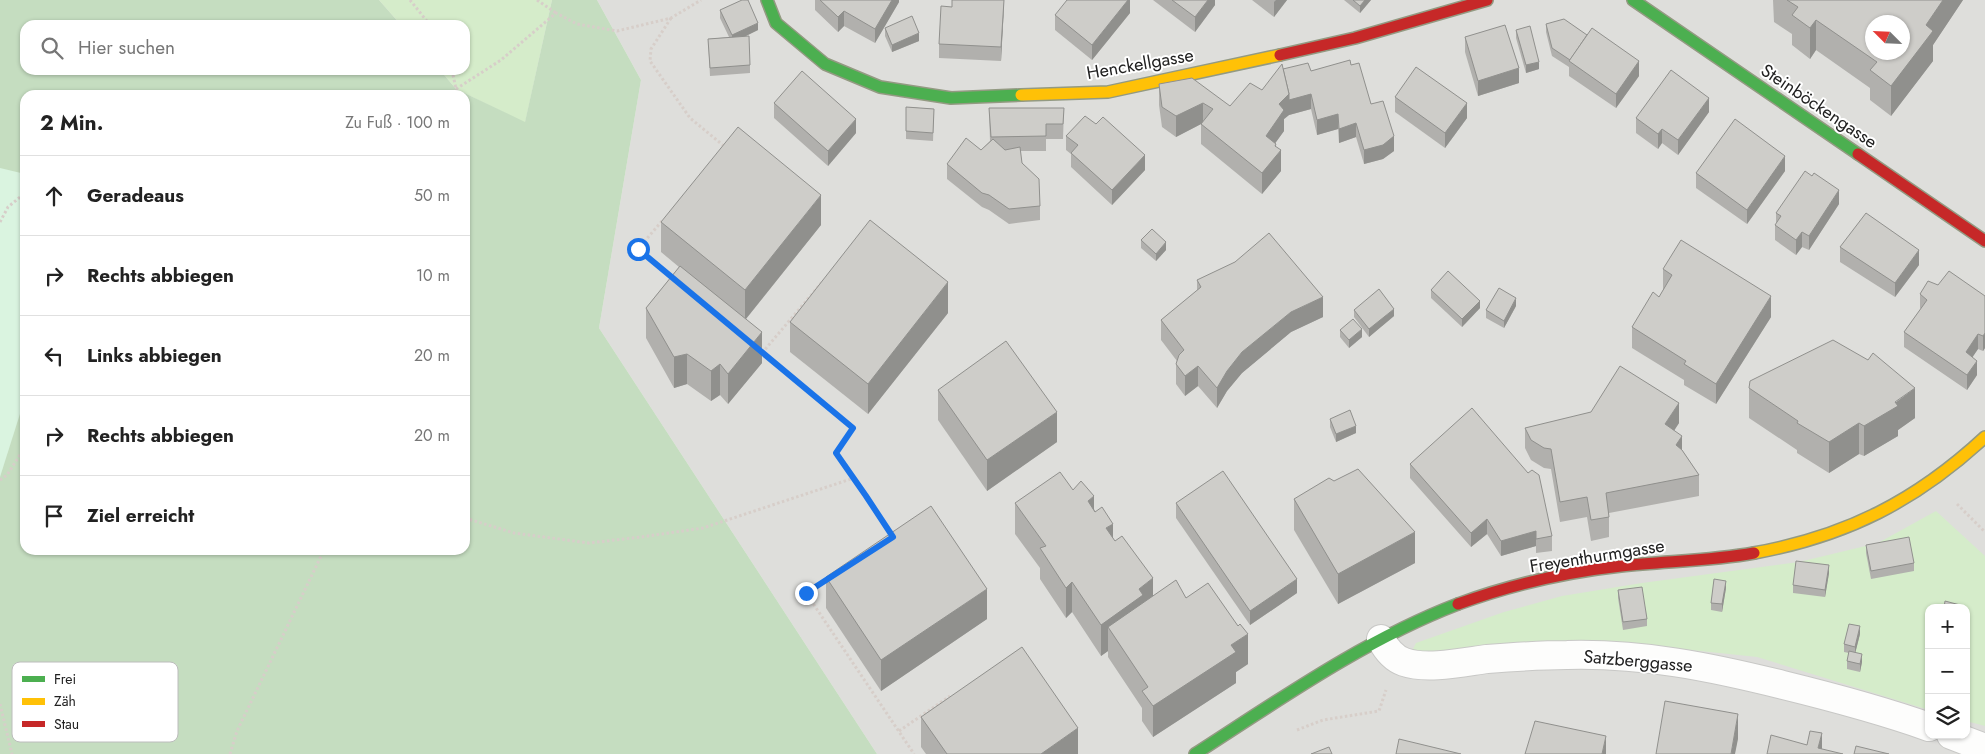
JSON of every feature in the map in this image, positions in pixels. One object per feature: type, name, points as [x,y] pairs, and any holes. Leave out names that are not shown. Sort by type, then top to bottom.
[{"type":"street","name":"Henckellgasse","points":[[767,0],[776,23],[825,64],[880,87],[951,98],[1108,92],[1355,38],[1487,0]]},
{"type":"street","name":"Steinböckengasse","points":[[1633,0],[1985,241]]},
{"type":"street","name":"Freyenthurmgasse","points":[[1196,754],[1294,691],[1389,649],[1430,616],[1486,595],[1548,578],[1602,569],[1748,553],[1836,532],[1873,517],[1904,501],[1934,481],[1985,437]]},
{"type":"street","name":"Satzberggasse","points":[[1389,649],[1406,663],[1438,664],[1567,655],[1649,658],[1712,668],[1787,686],[1858,704],[1925,726]]},
{"type":"street","points":[[1961,739],[1985,748]]},
{"type":"path","points":[[410,0],[426,20]]},
{"type":"path","points":[[537,0],[577,24],[617,31],[671,18],[701,0]]},
{"type":"path","points":[[453,75],[456,89],[502,60],[556,13]]},
{"type":"path","points":[[671,18],[651,49],[650,61],[690,118],[724,146],[719,152]]},
{"type":"path","points":[[0,222],[8,207],[20,197]]},
{"type":"path","points":[[664,219],[638,249],[674,280]]},
{"type":"path","points":[[762,353],[824,279]]},
{"type":"path","points":[[755,347],[853,428],[836,453],[893,537]]},
{"type":"path","points":[[0,480],[7,475],[20,455]]},
{"type":"path","points":[[470,520],[514,533],[589,543],[703,528],[854,478]]},
{"type":"path","points":[[1934,481],[1985,532]]},
{"type":"path","points":[[230,754],[237,730],[322,555]]},
{"type":"path","points":[[830,578],[806,593],[914,754]]},
{"type":"path","points":[[1296,730],[1323,720],[1379,711],[1389,649]]},
{"type":"path","points":[[899,731],[955,693]]},
{"type":"path","points":[[0,704],[12,754]]},
{"type":"shaded area","points":[[597,0],[1985,0],[1985,754],[877,754],[599,328],[641,80]]},
{"type":"green space","points":[[0,0],[379,0],[397,20],[20,20],[20,75],[444,75],[458,90],[20,90],[20,555],[470,555],[470,96],[525,122],[552,0],[597,0],[641,80],[599,328],[877,754],[0,754]]},
{"type":"green space","points":[[379,0],[552,0],[525,123],[470,96],[470,90],[456,89],[444,75],[470,75],[470,20],[397,20]]},
{"type":"green space","points":[[0,168],[20,173],[20,414],[0,477]]},
{"type":"green space","points":[[1936,511],[1985,556],[1985,726],[1970,722],[1970,604],[1925,604],[1925,709],[1757,657],[1616,642],[1415,654],[1413,649],[1416,643],[1504,612],[1562,596],[1642,583],[1799,562],[1878,543]]},
{"type":"building","points":[[742,0],[748,0],[758,23],[732,35],[720,10]]},
{"type":"building","points":[[820,0],[892,0],[875,29],[844,11],[838,17]]},
{"type":"building","points":[[952,0],[1004,0],[1001,47],[939,44],[941,6],[952,7]]},
{"type":"building","points":[[1067,0],[1128,0],[1092,45],[1055,15]]},
{"type":"building","points":[[1172,0],[1208,0],[1195,17]]},
{"type":"building","points":[[1353,0],[1365,0],[1360,6]]},
{"type":"building","points":[[1787,0],[1943,0],[1926,25],[1933,31],[1891,86],[1870,70],[1877,62],[1874,60],[1910,60],[1910,15],[1865,15],[1865,54],[1816,20],[1810,28],[1792,15],[1798,7]]},
{"type":"building","points":[[912,16],[919,33],[892,45],[885,28]]},
{"type":"building","points":[[1564,19],[1587,35],[1570,60],[1552,48],[1546,24]]},
{"type":"building","points":[[1505,25],[1519,68],[1478,81],[1465,37]]},
{"type":"building","points":[[1530,26],[1539,62],[1526,65],[1516,30]]},
{"type":"building","points":[[1592,28],[1639,61],[1616,94],[1569,61]]},
{"type":"building","points":[[749,36],[750,65],[710,68],[708,39]]},
{"type":"building","points":[[1350,60],[1351,65],[1359,63],[1371,104],[1383,101],[1394,136],[1383,145],[1364,150],[1356,123],[1339,129],[1338,114],[1317,120],[1311,94],[1289,100],[1283,69],[1308,63],[1311,71]]},
{"type":"building","points":[[1282,64],[1289,94],[1279,104],[1284,110],[1266,136],[1281,150],[1262,173],[1201,124],[1213,109],[1203,103],[1176,116],[1162,107],[1159,84],[1192,78],[1230,106],[1250,83],[1262,90]]},
{"type":"building","points":[[1416,67],[1467,103],[1445,133],[1395,97]]},
{"type":"building","points":[[1671,70],[1709,98],[1678,140],[1662,129],[1658,134],[1636,118]]},
{"type":"building","points":[[802,71],[856,119],[828,151],[774,103]]},
{"type":"building","points":[[906,107],[934,109],[933,133],[906,131]]},
{"type":"building","points":[[989,108],[1064,108],[1063,124],[1046,124],[1046,136],[991,137]]},
{"type":"building","points":[[1085,116],[1096,124],[1103,117],[1145,155],[1112,190],[1071,153],[1078,145],[1066,136]]},
{"type":"building","points":[[1735,119],[1785,156],[1747,210],[1696,173]]},
{"type":"building","points":[[738,127],[821,195],[745,290],[661,222]]},
{"type":"building","points":[[966,138],[981,150],[993,139],[1005,150],[1020,147],[1022,163],[1039,179],[1040,206],[1009,209],[989,195],[982,193],[947,164]]},
{"type":"building","points":[[1805,171],[1812,176],[1814,173],[1839,190],[1809,236],[1802,232],[1796,240],[1775,225],[1781,216],[1776,213]]},
{"type":"building","points":[[1866,213],[1919,250],[1895,283],[1840,247]]},
{"type":"building","points":[[870,220],[948,282],[868,384],[790,322]]},
{"type":"building","points":[[1152,229],[1166,242],[1156,254],[1141,240]]},
{"type":"building","points":[[1269,233],[1323,297],[1291,312],[1242,352],[1217,388],[1198,366],[1185,376],[1176,364],[1179,355],[1184,350],[1161,320],[1201,287],[1197,280],[1235,262]]},
{"type":"building","points":[[1681,240],[1771,296],[1716,384],[1684,364],[1686,361],[1632,327],[1653,292],[1659,297],[1672,275],[1663,269]]},
{"type":"building","points":[[680,266],[762,332],[728,374],[720,364],[711,371],[687,354],[674,357],[646,308]]},
{"type":"building","points":[[1448,271],[1480,301],[1462,319],[1431,290]]},
{"type":"building","points":[[1949,271],[1985,296],[1985,333],[1983,336],[1978,334],[1966,352],[1977,361],[1967,375],[1904,332],[1927,300],[1920,294],[1928,281],[1938,285]]},
{"type":"building","points":[[1499,288],[1516,298],[1504,321],[1486,310]]},
{"type":"building","points":[[1379,289],[1394,309],[1369,329],[1354,310]]},
{"type":"building","points":[[1353,319],[1362,329],[1349,340],[1340,330]]},
{"type":"building","points":[[1833,340],[1868,360],[1873,353],[1915,388],[1895,402],[1898,406],[1864,426],[1859,423],[1829,442],[1797,423],[1798,421],[1749,388],[1750,381]]},
{"type":"building","points":[[1006,341],[1057,412],[987,460],[938,390]]},
{"type":"building","points":[[1620,366],[1679,403],[1665,424],[1682,436],[1676,445],[1682,450],[1699,475],[1606,493],[1609,517],[1591,520],[1587,497],[1560,502],[1551,449],[1544,448],[1531,440],[1525,428],[1591,412]]},
{"type":"building","points":[[1472,408],[1528,473],[1532,470],[1539,475],[1552,536],[1536,539],[1536,531],[1501,541],[1487,519],[1471,533],[1410,464]]},
{"type":"building","points":[[1350,410],[1356,426],[1336,434],[1330,419]]},
{"type":"building","points":[[1358,469],[1415,532],[1338,574],[1294,499],[1329,478],[1334,481]]},
{"type":"building","points":[[1223,471],[1297,579],[1250,611],[1176,503]]},
{"type":"building","points":[[1060,472],[1073,490],[1081,481],[1094,496],[1088,501],[1095,512],[1102,507],[1113,524],[1106,528],[1115,541],[1122,536],[1153,578],[1139,589],[1143,595],[1101,625],[1072,582],[1066,588],[1040,548],[1046,546],[1015,503]]},
{"type":"building","points":[[931,506],[987,589],[881,660],[826,577]]},
{"type":"building","points":[[1909,537],[1914,563],[1871,571],[1866,545]]},
{"type":"building","points":[[1796,561],[1829,565],[1825,590],[1793,585]]},
{"type":"building","points":[[1714,579],[1726,581],[1722,604],[1711,603]]},
{"type":"building","points":[[1176,580],[1186,598],[1208,583],[1238,626],[1240,624],[1248,634],[1231,645],[1236,652],[1153,706],[1142,691],[1148,687],[1108,627]]},
{"type":"building","points":[[1642,587],[1647,619],[1623,622],[1618,590]]},
{"type":"building","points":[[1945,601],[1956,604],[1945,604]]},
{"type":"building","points":[[1849,624],[1860,626],[1855,647],[1844,644]]},
{"type":"building","points":[[1022,647],[1078,728],[1041,754],[947,754],[921,717]]},
{"type":"building","points":[[1849,651],[1862,654],[1860,664],[1847,661]]},
{"type":"building","points":[[1665,701],[1738,714],[1731,754],[1656,754]]},
{"type":"building","points":[[1535,721],[1606,736],[1602,754],[1525,754]]},
{"type":"building","points":[[1810,731],[1822,733],[1818,748],[1843,754],[1767,754],[1771,735],[1807,745]]},
{"type":"building","points":[[1399,739],[1461,754],[1396,754]]},
{"type":"building","points":[[1856,746],[1889,754],[1854,754]]},
{"type":"building","points":[[1329,747],[1332,754],[1311,754]]},
{"type":"traffic: fast","points":[[767,0],[776,23],[825,64],[880,87],[951,98],[1021,95]]},
{"type":"traffic: fast","points":[[1633,0],[1858,154]]},
{"type":"traffic: fast","points":[[1195,754],[1290,692],[1356,653],[1389,635],[1458,604]]},
{"type":"traffic: slow","points":[[1021,95],[1108,92],[1280,55]]},
{"type":"traffic: slow","points":[[1754,553],[1820,537],[1878,513],[1933,480],[1985,437]]},
{"type":"traffic: jam","points":[[1280,55],[1355,38],[1487,0]]},
{"type":"traffic: jam","points":[[1858,154],[1985,241]]},
{"type":"traffic: jam","points":[[1458,604],[1518,585],[1580,572],[1621,566],[1721,558],[1754,553]]},
{"type":"route","points":[[638,249],[853,428],[836,453],[893,537],[806,593]]}]
